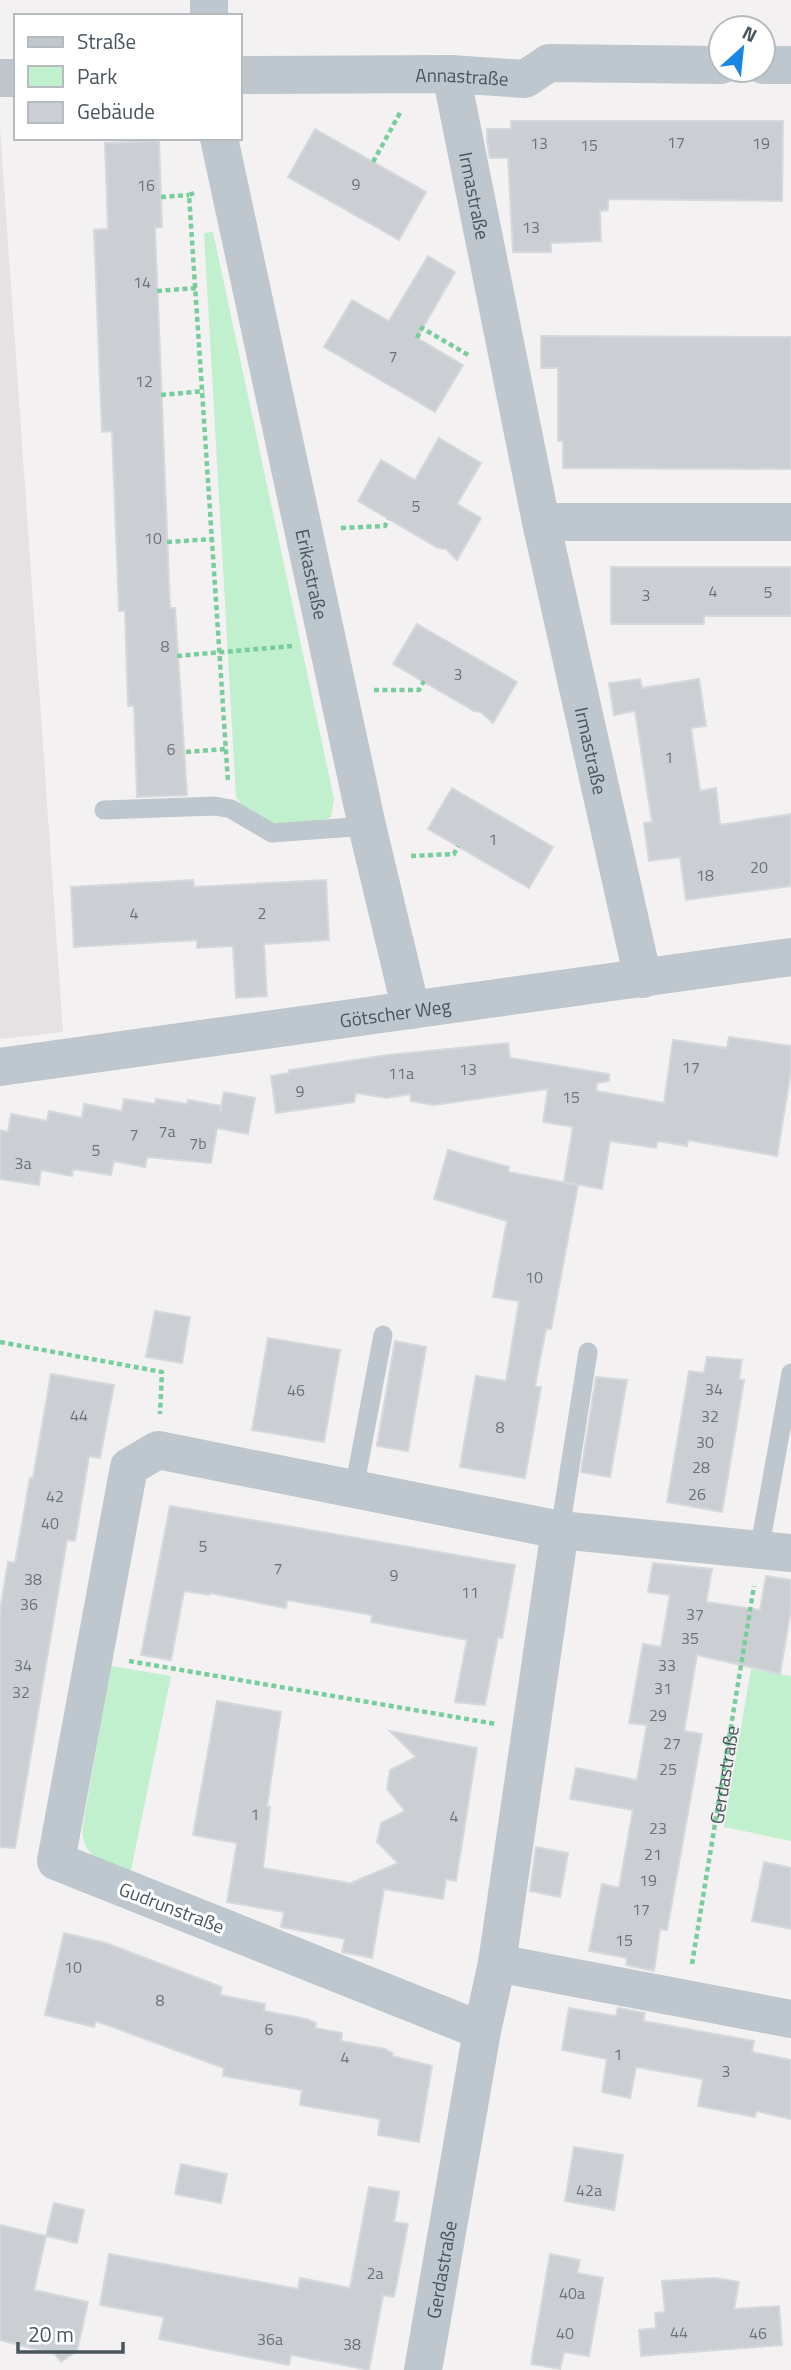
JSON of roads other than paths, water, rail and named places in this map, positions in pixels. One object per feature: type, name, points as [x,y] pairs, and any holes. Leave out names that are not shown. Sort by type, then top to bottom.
[{"type":"street","name":"Annastraße","points":[[242,75],[436,74],[525,79],[549,64],[707,65]]},
{"type":"street","name":"Irmastraße","points":[[436,74],[512,381],[643,979]]},
{"type":"street","name":"Erikastraße","points":[[219,140],[371,842],[411,1010]]},
{"type":"street","points":[[541,522],[791,522]]},
{"type":"street","name":"Götscher Weg","points":[[0,1067],[791,957]]},
{"type":"street","name":"Gudrunstraße","points":[[354,1489],[158,1450],[129,1467],[56,1861],[482,2031]]},
{"type":"street","points":[[354,1489],[560,1530],[775,1552]]},
{"type":"street","name":"Gerdastraße","points":[[423,2370],[482,2031],[497,1963],[560,1530]]},
{"type":"street","points":[[497,1963],[791,2019]]},
{"type":"lane","points":[[104,810],[215,806],[231,809],[272,833],[371,842]]},
{"type":"lane","points":[[354,1489],[383,1335]]},
{"type":"lane","name":"Gerdastraße","points":[[560,1530],[588,1352]]},
{"type":"lane","points":[[775,1552],[791,1373]]}]
